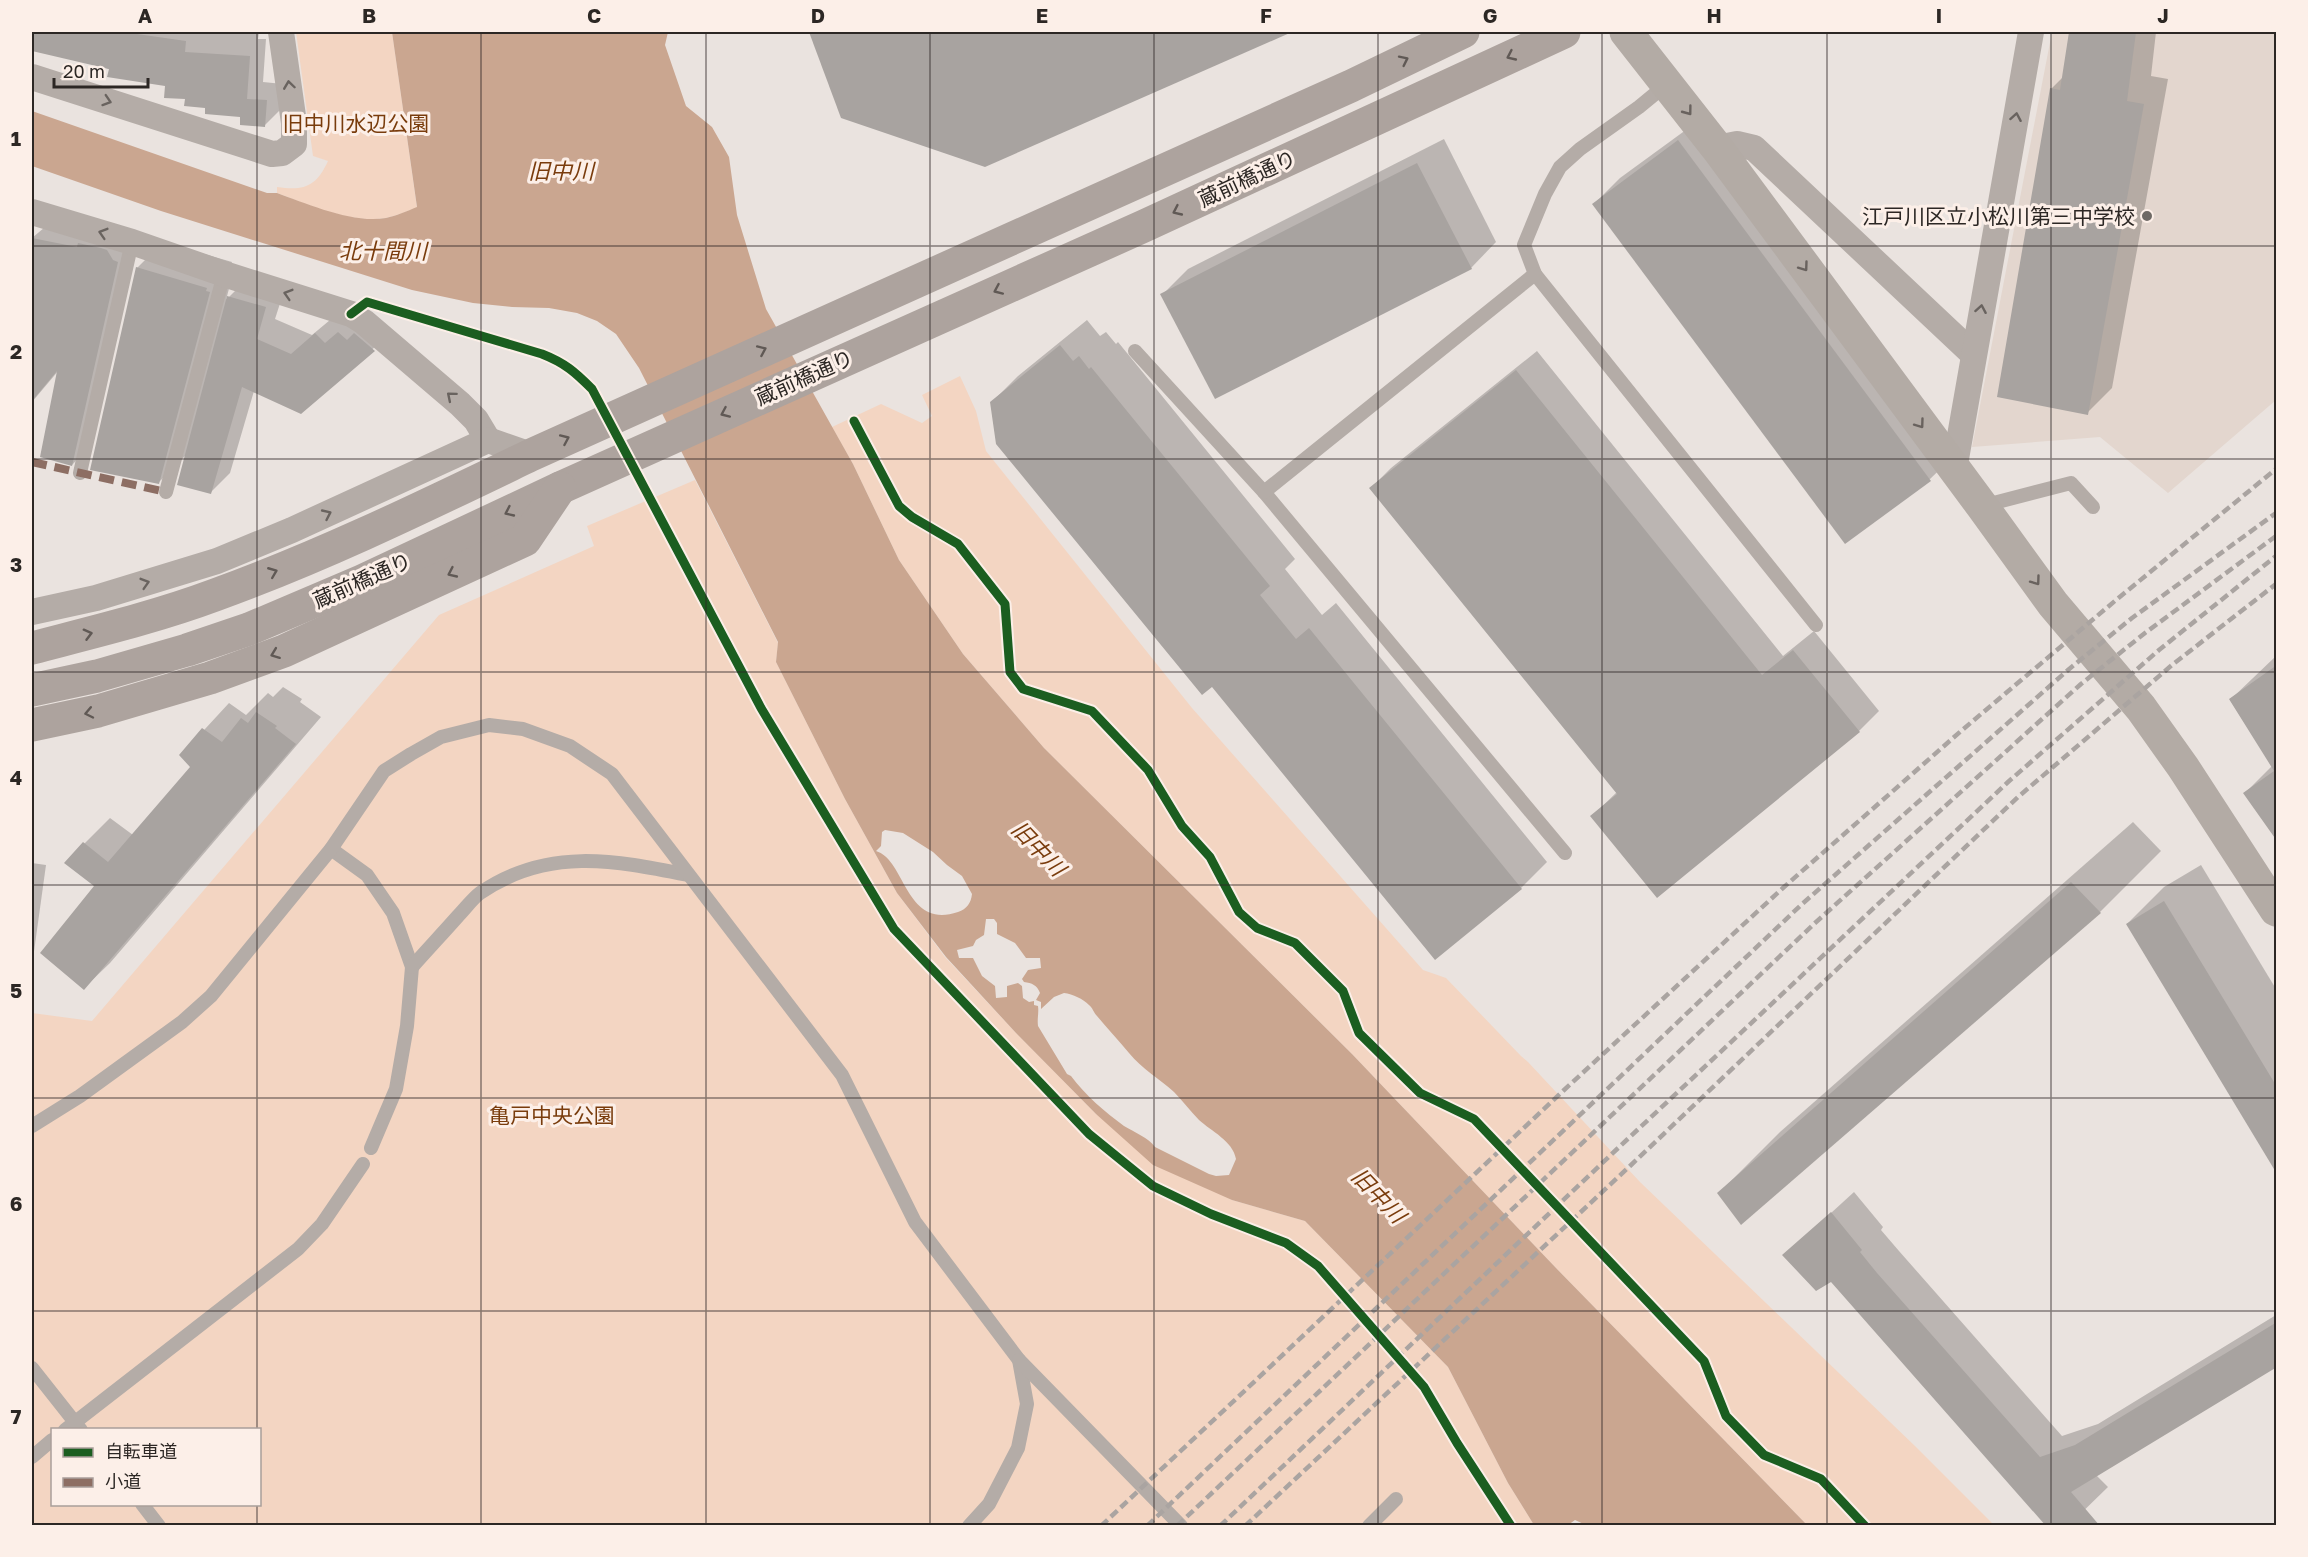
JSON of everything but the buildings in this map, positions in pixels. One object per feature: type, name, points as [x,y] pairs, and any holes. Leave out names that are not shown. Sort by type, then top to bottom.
[{"type":"main road","name":"蔵前橋通り","points":[[32,648],[214,596],[398,519],[531,454],[1351,86],[1463,32]]},
{"type":"main road","name":"蔵前橋通り","points":[[32,690],[97,676],[249,629],[362,581],[560,488],[1564,32]]},
{"type":"main road","points":[[33,724],[98,711],[210,678],[284,651],[525,540],[560,488]]},
{"type":"street","points":[[32,77],[272,154],[282,153],[294,144],[294,123],[281,32]]},
{"type":"street","points":[[1626,32],[1717,148],[2052,604],[2141,708],[2177,758],[2277,910]]},
{"type":"street","points":[[1954,470],[2031,32]]},
{"type":"street","points":[[1717,148],[1737,144],[1754,148],[1973,354]]},
{"type":"street","points":[[32,212],[132,242],[351,314],[364,322],[460,404],[476,420],[488,440],[531,454]]},
{"type":"street","points":[[40,611],[96,598],[217,561],[292,530],[488,440]]},
{"type":"lane","points":[[1667,84],[1580,149],[1560,167],[1545,194],[1524,245],[1535,274],[1816,625]]},
{"type":"lane","points":[[80,473],[132,242]]},
{"type":"lane","points":[[166,492],[224,274]]},
{"type":"lane","points":[[1264,492],[1535,274]]},
{"type":"lane","points":[[1135,351],[1264,492],[1565,853]]},
{"type":"lane","points":[[1982,506],[2071,483],[2093,507]]},
{"type":"lane","points":[[32,1126],[80,1096],[182,1022],[211,996],[332,849],[384,771],[441,737],[489,725],[523,729],[570,746],[612,774],[842,1075],[915,1222],[1019,1360],[1181,1526]]},
{"type":"lane","points":[[332,849],[367,875],[393,913],[412,967],[407,1026],[396,1089],[371,1148]]},
{"type":"lane","points":[[412,967],[479,894],[516,872],[554,862],[587,860],[627,862],[688,875]]},
{"type":"lane","points":[[32,1368],[73,1427],[298,1249],[322,1224],[363,1164]]},
{"type":"lane","points":[[969,1526],[989,1504],[1018,1448],[1027,1404],[1019,1360]]},
{"type":"lane","points":[[32,1457],[51,1441]]},
{"type":"lane","points":[[1369,1526],[1396,1499]]},
{"type":"lane","points":[[144,1506],[159,1526]]},
{"type":"shaded area","name":"江戸川区立小松川第三中学校","points":[[2052,32],[2276,32],[2276,400],[2168,493],[2100,437],[1972,447]]},
{"type":"green space","name":"旧中川水辺公園","points":[[296,32],[392,32],[417,208],[386,218],[359,218],[316,208],[277,193],[277,187],[295,188],[314,182],[328,161],[313,156]]},
{"type":"green space","points":[[960,376],[976,411],[986,451],[1192,708],[1423,970],[1446,978],[1640,1182],[1994,1525],[1807,1525],[1556,1268],[1352,1054],[1044,748],[963,654],[899,560],[853,464],[832,427],[881,404],[922,423],[932,416],[922,395]]},
{"type":"green space","name":"亀戸中央公園","points":[[695,480],[778,643],[776,662],[845,799],[897,893],[945,957],[1096,1114],[1232,1200],[1305,1221],[1448,1367],[1508,1483],[1534,1525],[32,1526],[32,1013],[92,1021],[439,615],[594,546],[587,526]]},
{"type":"water","name":"旧中川","points":[[392,32],[668,32],[665,45],[686,106],[712,127],[729,157],[737,215],[766,309],[853,464],[899,560],[963,654],[1044,748],[1352,1054],[1556,1268],[1807,1525],[1588,1526],[1575,1520],[1568,1525],[1534,1525],[1508,1483],[1448,1367],[1305,1221],[1232,1200],[1153,1165],[1096,1114],[1016,1033],[946,957],[897,893],[845,799],[776,662],[778,642],[639,368],[616,334],[597,321],[577,313],[549,308],[473,303],[412,290],[161,211],[32,166],[32,111],[267,193],[277,193],[345,216],[386,218],[417,207]],"holes":[[[885,830],[903,833],[933,852],[962,876],[972,894],[970,903],[961,911],[940,915],[927,911],[917,903],[894,867],[886,857],[876,851],[881,846],[882,832]],[[986,919],[994,919],[997,923],[997,934],[1015,943],[1026,958],[1040,958],[1041,968],[1028,970],[1022,979],[1039,990],[1040,993],[1036,1000],[1041,1002],[1041,1009],[1054,997],[1064,993],[1087,1003],[1134,1059],[1174,1092],[1199,1120],[1231,1147],[1236,1159],[1229,1175],[1209,1174],[1155,1147],[1110,1115],[1067,1074],[1038,1026],[1038,1006],[1034,1005],[1034,1001],[1029,1002],[1023,998],[1022,986],[1018,983],[1007,986],[1007,997],[996,998],[995,986],[982,976],[973,958],[959,958],[957,950],[973,946],[976,940],[984,935]]]},
{"type":"railway","points":[[1101,1526],[1563,1091],[1784,887],[1961,731],[2276,469]]},
{"type":"railway","points":[[1147,1526],[1801,905],[2068,670],[2132,618],[2276,513]]},
{"type":"railway","points":[[1177,1526],[1815,923],[2081,684],[2145,633],[2276,536]]},
{"type":"railway","points":[[1220,1526],[2008,782],[2159,650],[2276,556]]},
{"type":"railway","points":[[1245,1526],[1630,1166],[2018,797],[2172,665],[2276,584]]},
{"type":"marked path","points":[[32,462],[166,492]]},
{"type":"cycle path","points":[[351,314],[367,302],[542,354],[569,368],[592,389],[761,708],[894,929],[1089,1134],[1153,1186],[1211,1214],[1286,1243],[1318,1266],[1424,1387],[1511,1526]]},
{"type":"cycle path","points":[[854,421],[899,506],[912,517],[958,544],[1005,604],[1010,672],[1023,689],[1092,711],[1148,770],[1182,826],[1210,857],[1239,912],[1257,928],[1295,943],[1343,991],[1359,1033],[1420,1093],[1474,1119],[1704,1361],[1726,1416],[1764,1455],[1821,1479],[1865,1526]]},
{"type":"place","name":"江戸川区立小松川第三中学校","points":[[2147,216]]},
{"type":"water label","name":"北十間川","points":[[383,250]]}]
